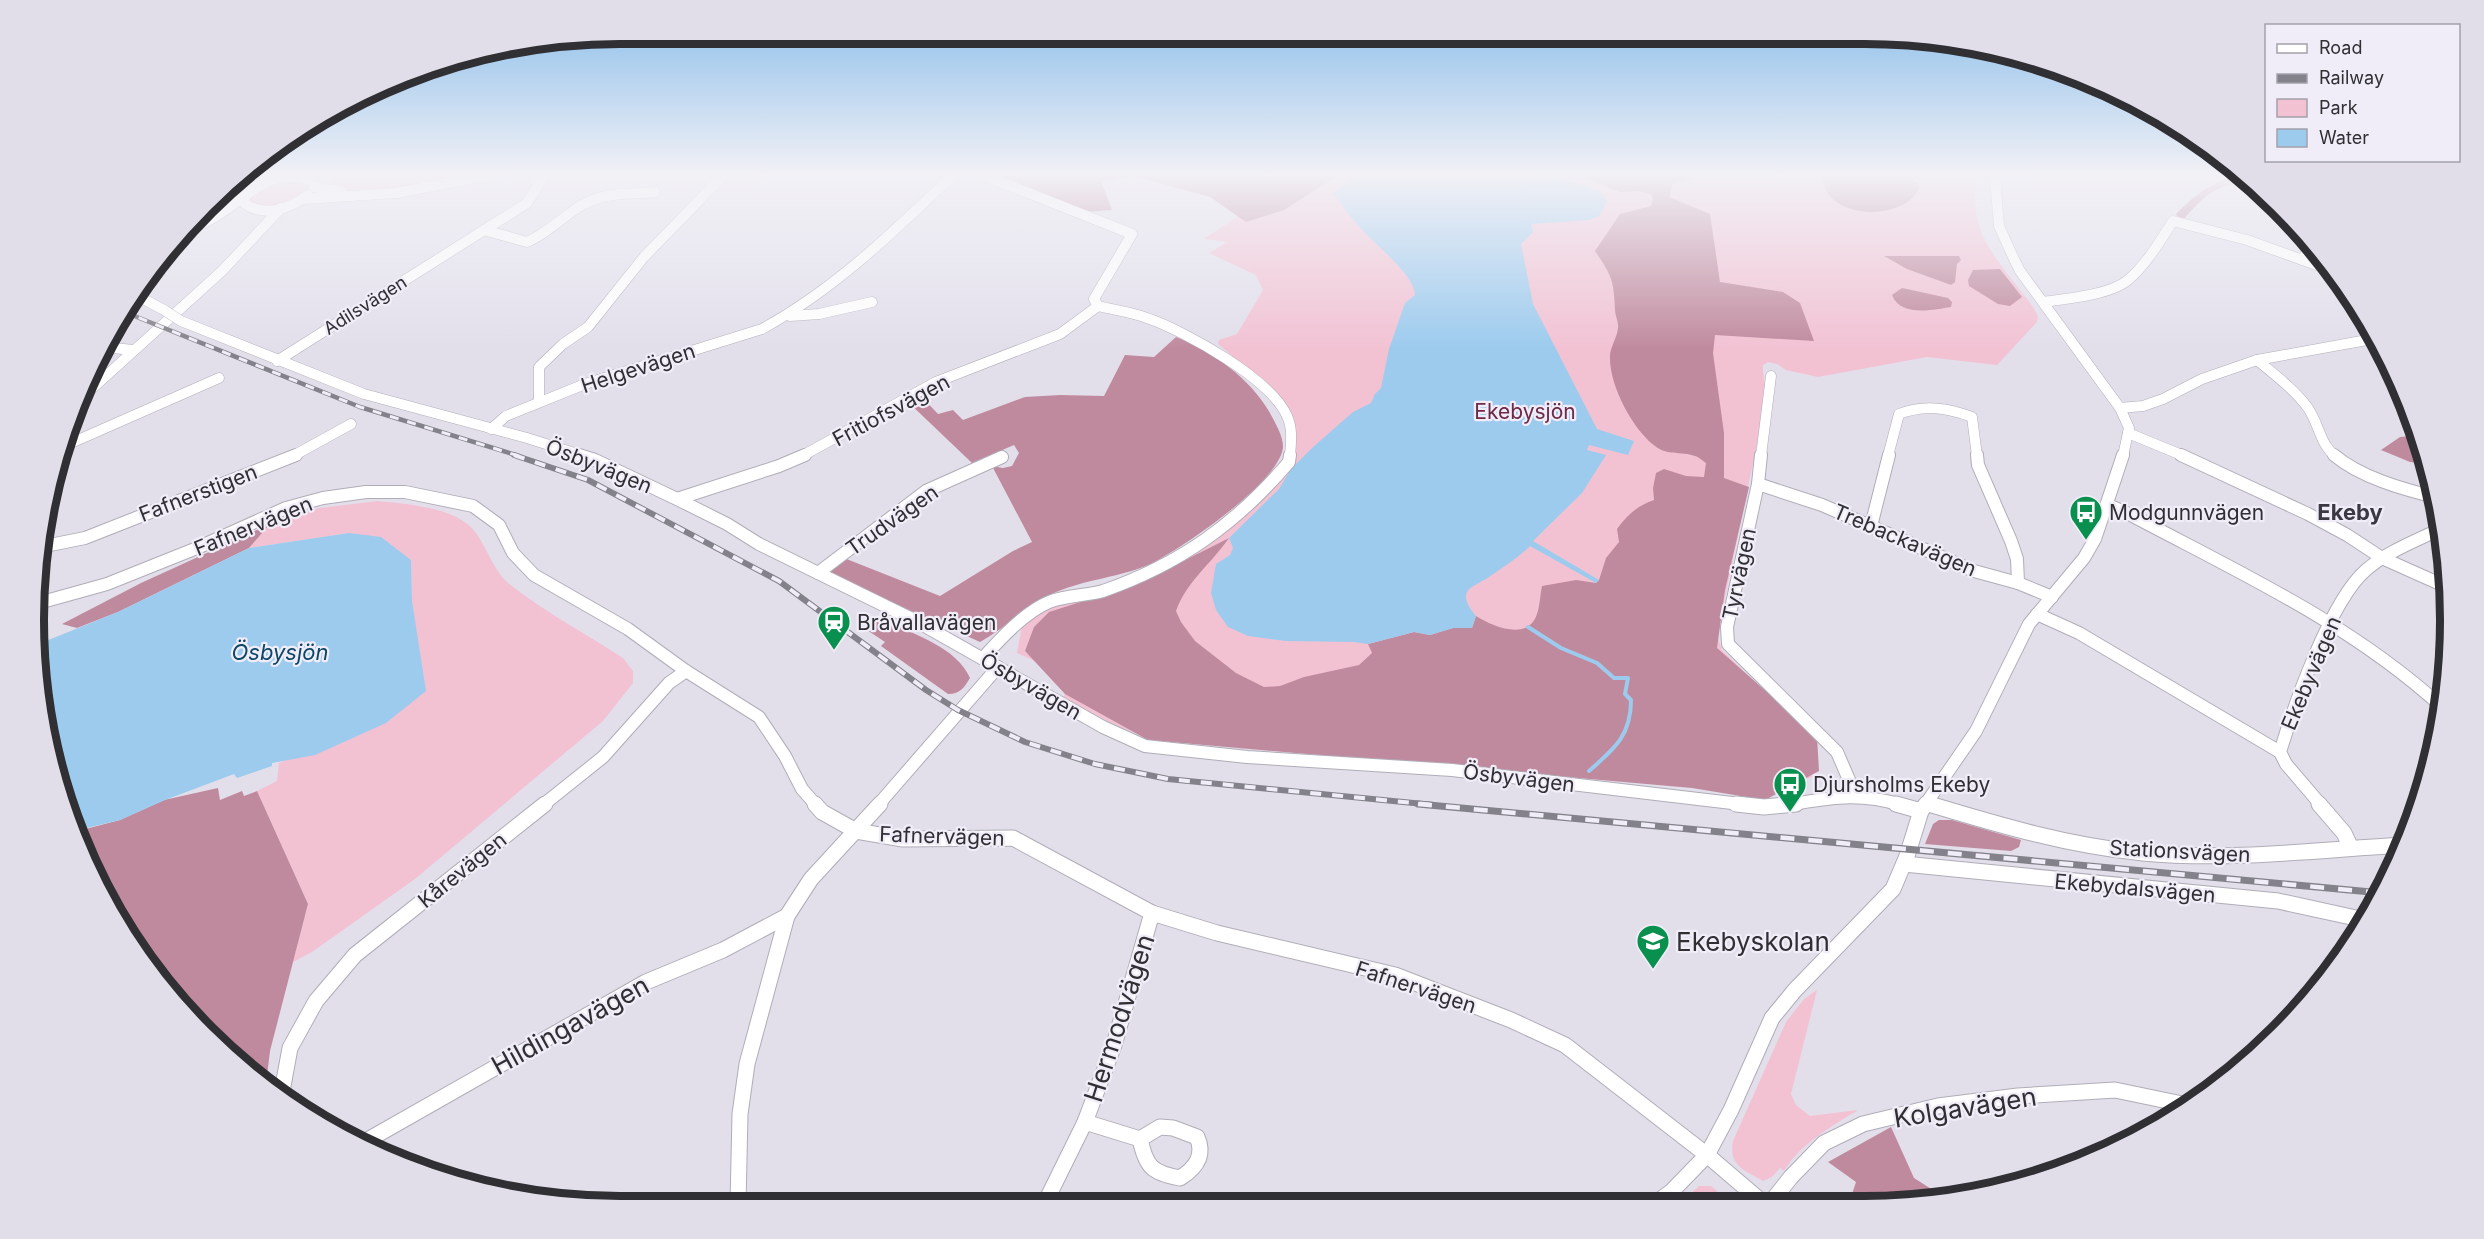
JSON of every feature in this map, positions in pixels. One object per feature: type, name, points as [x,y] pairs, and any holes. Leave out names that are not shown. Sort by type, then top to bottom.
[{"type":"street","points":[[245,247],[251,234]]},
{"type":"street","points":[[92,388],[222,271],[257,234]]},
{"type":"street","name":"Adilsvägen","points":[[277,361],[478,234]]},
{"type":"street","points":[[498,234],[527,242],[543,234]]},
{"type":"street","points":[[539,402],[539,367],[563,344],[588,327],[644,257],[667,234]]},
{"type":"street","name":"Helgevägen","points":[[491,429],[506,416],[585,384],[762,328],[789,316],[853,269],[890,234]]},
{"type":"street","points":[[983,658],[1010,629],[1049,602],[1102,591],[1170,561],[1204,541],[1227,525],[1260,496],[1289,462],[1292,437],[1287,415],[1262,384],[1214,350],[1147,318],[1098,306],[1094,299],[1100,286],[1132,234]]},
{"type":"street","points":[[1665,1196],[1707,1155],[1731,1110],[1772,1018],[1795,990],[1893,889],[1924,807],[1976,731],[2013,654],[2037,614],[2084,558],[2095,539],[2108,505],[2128,428],[2120,408],[2020,271],[2001,234]]},
{"type":"street","points":[[2043,302],[2069,299],[2108,289],[2127,281],[2165,234]]},
{"type":"street","points":[[2223,234],[2319,266]]},
{"type":"street","points":[[2303,260],[2307,251]]},
{"type":"street","name":"Ösbyvägen","points":[[142,298],[181,321],[364,394],[595,460],[727,524],[759,544],[916,621],[1103,727],[1145,746],[1235,756],[1452,770],[1764,807],[1785,807],[1841,796],[1856,796],[1924,807]]},
{"type":"street","name":"Helgevägen","points":[[789,316],[819,314],[872,302]]},
{"type":"street","name":"Fritiofsvägen","points":[[677,499],[779,466],[817,450],[936,382],[1060,334],[1098,306]]},
{"type":"street","points":[[2120,408],[2143,406],[2163,399],[2202,379],[2257,360],[2336,343],[2367,339]]},
{"type":"street","points":[[112,348],[134,350]]},
{"type":"street","points":[[2257,360],[2281,380],[2312,415],[2322,441],[2337,458],[2387,481],[2426,494]]},
{"type":"street","name":"Tyrvägen","points":[[1771,376],[1758,484],[1727,627],[1728,644],[1837,752],[1856,796]]},
{"type":"street","points":[[71,443],[219,378]]},
{"type":"street","points":[[1871,526],[1899,414],[1911,409],[1926,408],[1958,411],[1972,417],[1978,465],[2011,541],[2017,559],[2018,583]]},
{"type":"street","name":"Fafnerstigen","points":[[48,546],[85,538],[294,456],[351,424]]},
{"type":"street","points":[[2128,433],[2155,443],[2308,514],[2348,535],[2382,558],[2439,583]]},
{"type":"street","name":"Trudvägen","points":[[818,573],[926,491],[1002,456]]},
{"type":"street","name":"Trebackavägen","points":[[1758,484],[1822,505],[1974,571],[2018,583],[2052,597]]},
{"type":"street","name":"Fafnervägen","points":[[44,601],[106,584],[197,548],[286,508],[323,498],[366,492],[405,492],[473,506],[483,511],[499,525],[513,553],[534,575],[628,629],[686,671],[759,717],[809,796],[822,812],[856,831],[903,838],[1013,838],[1152,914],[1217,933],[1395,975],[1511,1020],[1565,1045],[1707,1155],[1755,1196]]},
{"type":"street","points":[[2108,505],[2131,514],[2331,622],[2357,638],[2415,682],[2435,700]]},
{"type":"street","name":"Ekebyvägen","points":[[2351,848],[2343,833],[2286,764],[2280,752],[2287,726],[2314,656],[2346,592],[2364,571],[2382,558],[2434,532]]},
{"type":"street","points":[[2037,614],[2079,633],[2280,752]]},
{"type":"street","points":[[738,1196],[740,1114],[747,1064],[775,956],[788,916],[811,879],[856,831],[998,667]]},
{"type":"street","name":"Kårevägen","points":[[283,1086],[290,1048],[316,1001],[355,955],[603,757],[669,684],[686,671]]},
{"type":"street","name":"Stationsvägen","points":[[1924,807],[2045,838],[2142,853],[2187,856],[2266,855],[2394,845]]},
{"type":"street","name":"Ekebydalsvägen","points":[[1904,864],[2278,901],[2357,918]]},
{"type":"street","name":"Hermodvägen","points":[[1048,1196],[1085,1122],[1114,1045],[1152,914]]},
{"type":"street","name":"Hildingavägen","points":[[369,1138],[646,982],[723,950],[788,916]]},
{"type":"street","name":"Kolgavägen","points":[[1777,1196],[1791,1177],[1824,1143],[1863,1124],[1938,1106],[2018,1096],[2115,1090],[2177,1103]]},
{"type":"street","name":"Hermodvägen","points":[[1085,1122],[1140,1139]]},
{"type":"green space","name":"Ekebysjön","points":[[1212,234],[1983,234],[1991,251],[2038,317],[2037,322],[1997,365],[1927,357],[1818,377],[1786,370],[1777,364],[1768,362],[1763,365],[1767,396],[1717,635],[1722,650],[1815,740],[1812,777],[1783,786],[1551,772],[1163,741],[1124,729],[1099,718],[1064,697],[1066,686],[1039,663],[1017,653],[1022,626],[1034,615],[1187,556],[1287,463],[1290,430],[1286,420],[1270,396],[1218,344],[1219,340],[1237,334],[1263,290],[1256,275],[1209,253],[1228,242],[1204,239]]},
{"type":"green space","points":[[378,501],[431,508],[457,517],[468,524],[508,583],[623,658],[633,671],[633,683],[603,721],[415,879],[312,952],[293,962],[308,904],[257,791],[277,781],[279,763],[284,761],[412,601],[411,560],[349,533],[249,548],[270,524],[319,508]]},
{"type":"green space","points":[[1817,990],[1791,1094],[1796,1105],[1810,1116],[1858,1110],[1808,1144],[1784,1171],[1780,1168],[1772,1177],[1763,1181],[1744,1170],[1736,1162],[1732,1149],[1733,1141],[1786,1022],[1804,999]]},
{"type":"green space","points":[[1699,1186],[1711,1186],[1718,1192],[1715,1196],[1704,1196],[1698,1192],[1696,1196],[1688,1196]]},
{"type":"shaded area","points":[[1607,234],[1713,234],[1720,282],[1783,292],[1800,303],[1814,341],[1715,335],[1713,353],[1724,433],[1724,478],[1749,487],[1725,590],[1717,648],[1817,736],[1819,771],[1765,800],[1692,788],[1148,740],[1065,694],[1025,651],[1034,627],[1049,612],[1140,583],[1229,538],[1186,591],[1176,611],[1195,641],[1236,673],[1264,687],[1280,686],[1304,677],[1359,665],[1372,653],[1368,644],[1414,632],[1430,635],[1453,628],[1472,628],[1476,616],[1500,627],[1518,630],[1526,628],[1537,614],[1542,586],[1576,580],[1596,583],[1606,558],[1619,542],[1617,529],[1633,512],[1654,500],[1653,488],[1656,473],[1664,469],[1686,476],[1704,477],[1706,463],[1695,456],[1664,451],[1655,446],[1631,419],[1624,407],[1611,370],[1610,355],[1618,326],[1614,292],[1609,273],[1595,251]]},
{"type":"shaded area","points":[[1884,256],[1959,256],[1961,260],[1957,264],[1955,282],[1951,285],[1907,269]]},
{"type":"shaded area","points":[[2000,269],[2022,297],[2010,306],[1998,304],[1969,286],[1968,280],[1973,270]]},
{"type":"shaded area","points":[[1902,288],[1948,298],[1952,302],[1951,307],[1918,310],[1902,307],[1892,295]]},
{"type":"shaded area","points":[[1176,337],[1216,358],[1241,377],[1262,400],[1283,443],[1278,461],[1248,496],[1182,545],[1135,570],[1056,592],[1036,603],[980,642],[827,573],[844,558],[940,596],[1013,551],[1032,542],[992,466],[1003,468],[1012,466],[1019,453],[1014,445],[972,463],[907,401],[919,394],[938,414],[953,410],[963,420],[1025,397],[1104,396],[1125,355],[1154,357]]},
{"type":"shaded area","points":[[2411,436],[2419,463],[2410,462],[2381,450],[2400,437]]},
{"type":"shaded area","points":[[270,524],[249,548],[118,612],[77,628],[62,624],[141,583]]},
{"type":"shaded area","points":[[879,620],[911,632],[956,658],[970,678],[966,685],[959,692],[948,694],[881,646],[885,642],[867,630]]},
{"type":"shaded area","points":[[218,788],[220,800],[242,791],[244,796],[257,791],[308,904],[270,1051],[267,1075],[212,1027],[163,970],[121,908],[87,840],[83,830],[120,820],[164,800]]},
{"type":"shaded area","points":[[1939,820],[1952,820],[2021,840],[2019,847],[2011,851],[1925,844],[1933,824]]},
{"type":"shaded area","points":[[1891,1127],[1914,1178],[1935,1191],[1849,1196],[1856,1182],[1828,1162]]},
{"type":"water","name":"Ekebysjön","points":[[1367,234],[1531,234],[1521,244],[1533,304],[1597,429],[1634,441],[1628,455],[1589,445],[1587,450],[1606,455],[1582,493],[1533,541],[1599,580],[1596,583],[1530,546],[1511,562],[1473,586],[1466,594],[1469,607],[1476,616],[1472,628],[1453,628],[1430,635],[1414,632],[1368,644],[1285,641],[1248,636],[1228,627],[1216,610],[1211,593],[1216,564],[1230,555],[1233,548],[1229,538],[1279,489],[1291,469],[1353,412],[1371,403],[1381,388],[1389,349],[1405,303],[1415,295],[1408,277]]},
{"type":"water","name":"Ösbysjön","points":[[349,533],[381,537],[411,560],[412,601],[426,691],[386,723],[315,755],[272,763],[272,766],[237,778],[234,774],[120,820],[83,829],[63,769],[55,732],[48,695],[45,642],[118,612],[249,548]]},
{"type":"waterway","points":[[1528,627],[1561,648],[1597,663],[1614,678],[1628,678],[1625,694],[1631,700],[1628,723],[1619,741],[1589,771]]},
{"type":"railway","points":[[131,315],[360,407],[519,456]]},
{"type":"railway","points":[[514,455],[588,480],[779,581],[926,690],[958,710],[1025,742],[1095,764],[1168,779],[1434,805]]},
{"type":"railway","points":[[1418,804],[2371,892]]},
{"type":"place","name":"Modgunnvägen","points":[[2086,541]]},
{"type":"place","name":"Bråvallavägen","points":[[834,651]]},
{"type":"place","name":"Djursholms Ekeby","points":[[1790,813]]},
{"type":"place","name":"Ekebyskolan","points":[[1653,970]]},
{"type":"district","name":"Ekeby","points":[[2350,512]]}]
